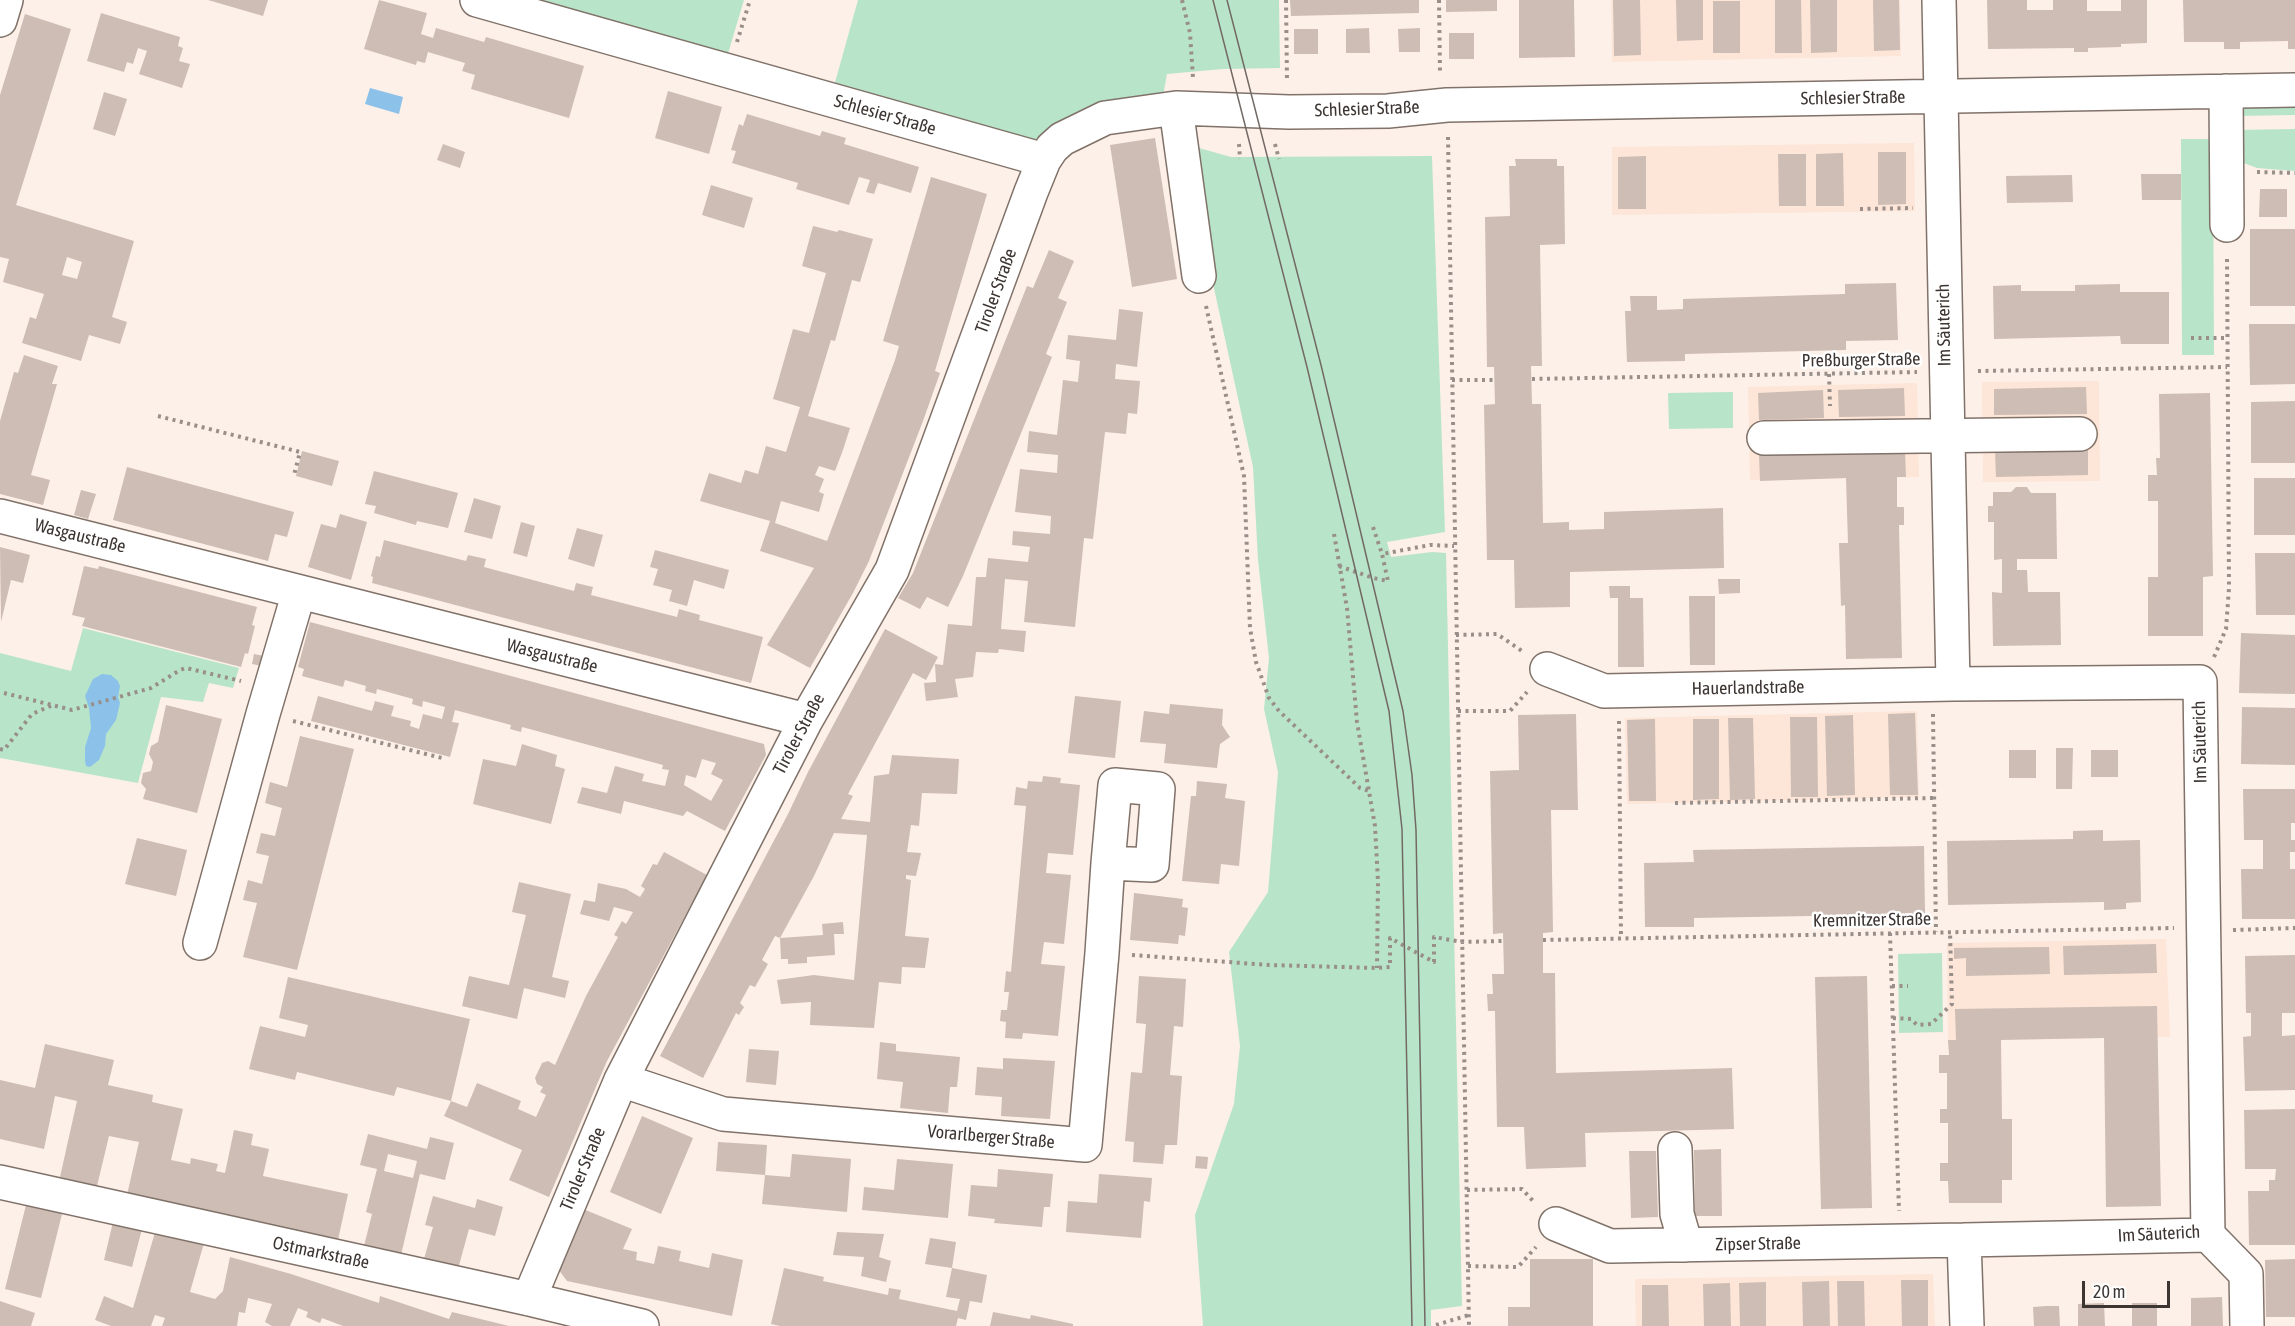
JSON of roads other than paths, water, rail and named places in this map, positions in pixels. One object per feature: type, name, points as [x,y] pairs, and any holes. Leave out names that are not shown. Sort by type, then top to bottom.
[{"type":"street","points":[[0,21],[6,0]]},
{"type":"street","name":"Schlesier Straße","points":[[477,0],[1044,160],[1062,139],[1105,118],[1176,108],[1289,112],[1388,111],[1447,105],[2295,90]]},
{"type":"street","name":"Im Säuterich","points":[[1939,0],[1947,436],[1943,684],[2199,682],[2208,1235],[1964,1240]]},
{"type":"street","points":[[2226,91],[2227,225]]},
{"type":"street","points":[[1176,108],[1199,276]]},
{"type":"street","name":"Tiroler Straße","points":[[529,1299],[621,1080],[806,720],[892,570],[1044,160]]},
{"type":"street","points":[[1764,438],[2080,434]]},
{"type":"street","name":"Wasgaustraße","points":[[0,516],[806,720]]},
{"type":"street","points":[[200,943],[299,592]]},
{"type":"street","name":"Hauerlandstraße","points":[[1547,669],[1604,691],[1943,684]]},
{"type":"street","name":"Vorarlberger Straße","points":[[621,1080],[723,1114],[1085,1145],[1108,863]]},
{"type":"street","points":[[1675,1149],[1677,1214],[1686,1245]]},
{"type":"street","name":"Ostmarkstraße","points":[[0,1182],[529,1299],[596,1321],[642,1326]]},
{"type":"street","name":"Zipser Straße","points":[[1556,1224],[1610,1246],[1964,1240]]},
{"type":"street","points":[[2208,1235],[2246,1274],[2247,1326]]},
{"type":"street","points":[[1964,1240],[1967,1326]]},
{"type":"water","points":[[370,88],[403,97],[399,114],[365,104]]},
{"type":"water","points":[[102,674],[111,675],[118,681],[120,703],[116,720],[106,734],[105,746],[99,760],[90,767],[86,766],[85,761],[85,747],[91,728],[85,696],[93,679]]},
{"type":"tram line","points":[[1213,0],[1307,367],[1389,711],[1402,829],[1412,1326]]},
{"type":"tram line","points":[[1227,0],[1321,365],[1403,711],[1412,775],[1416,830],[1425,1326]]}]
